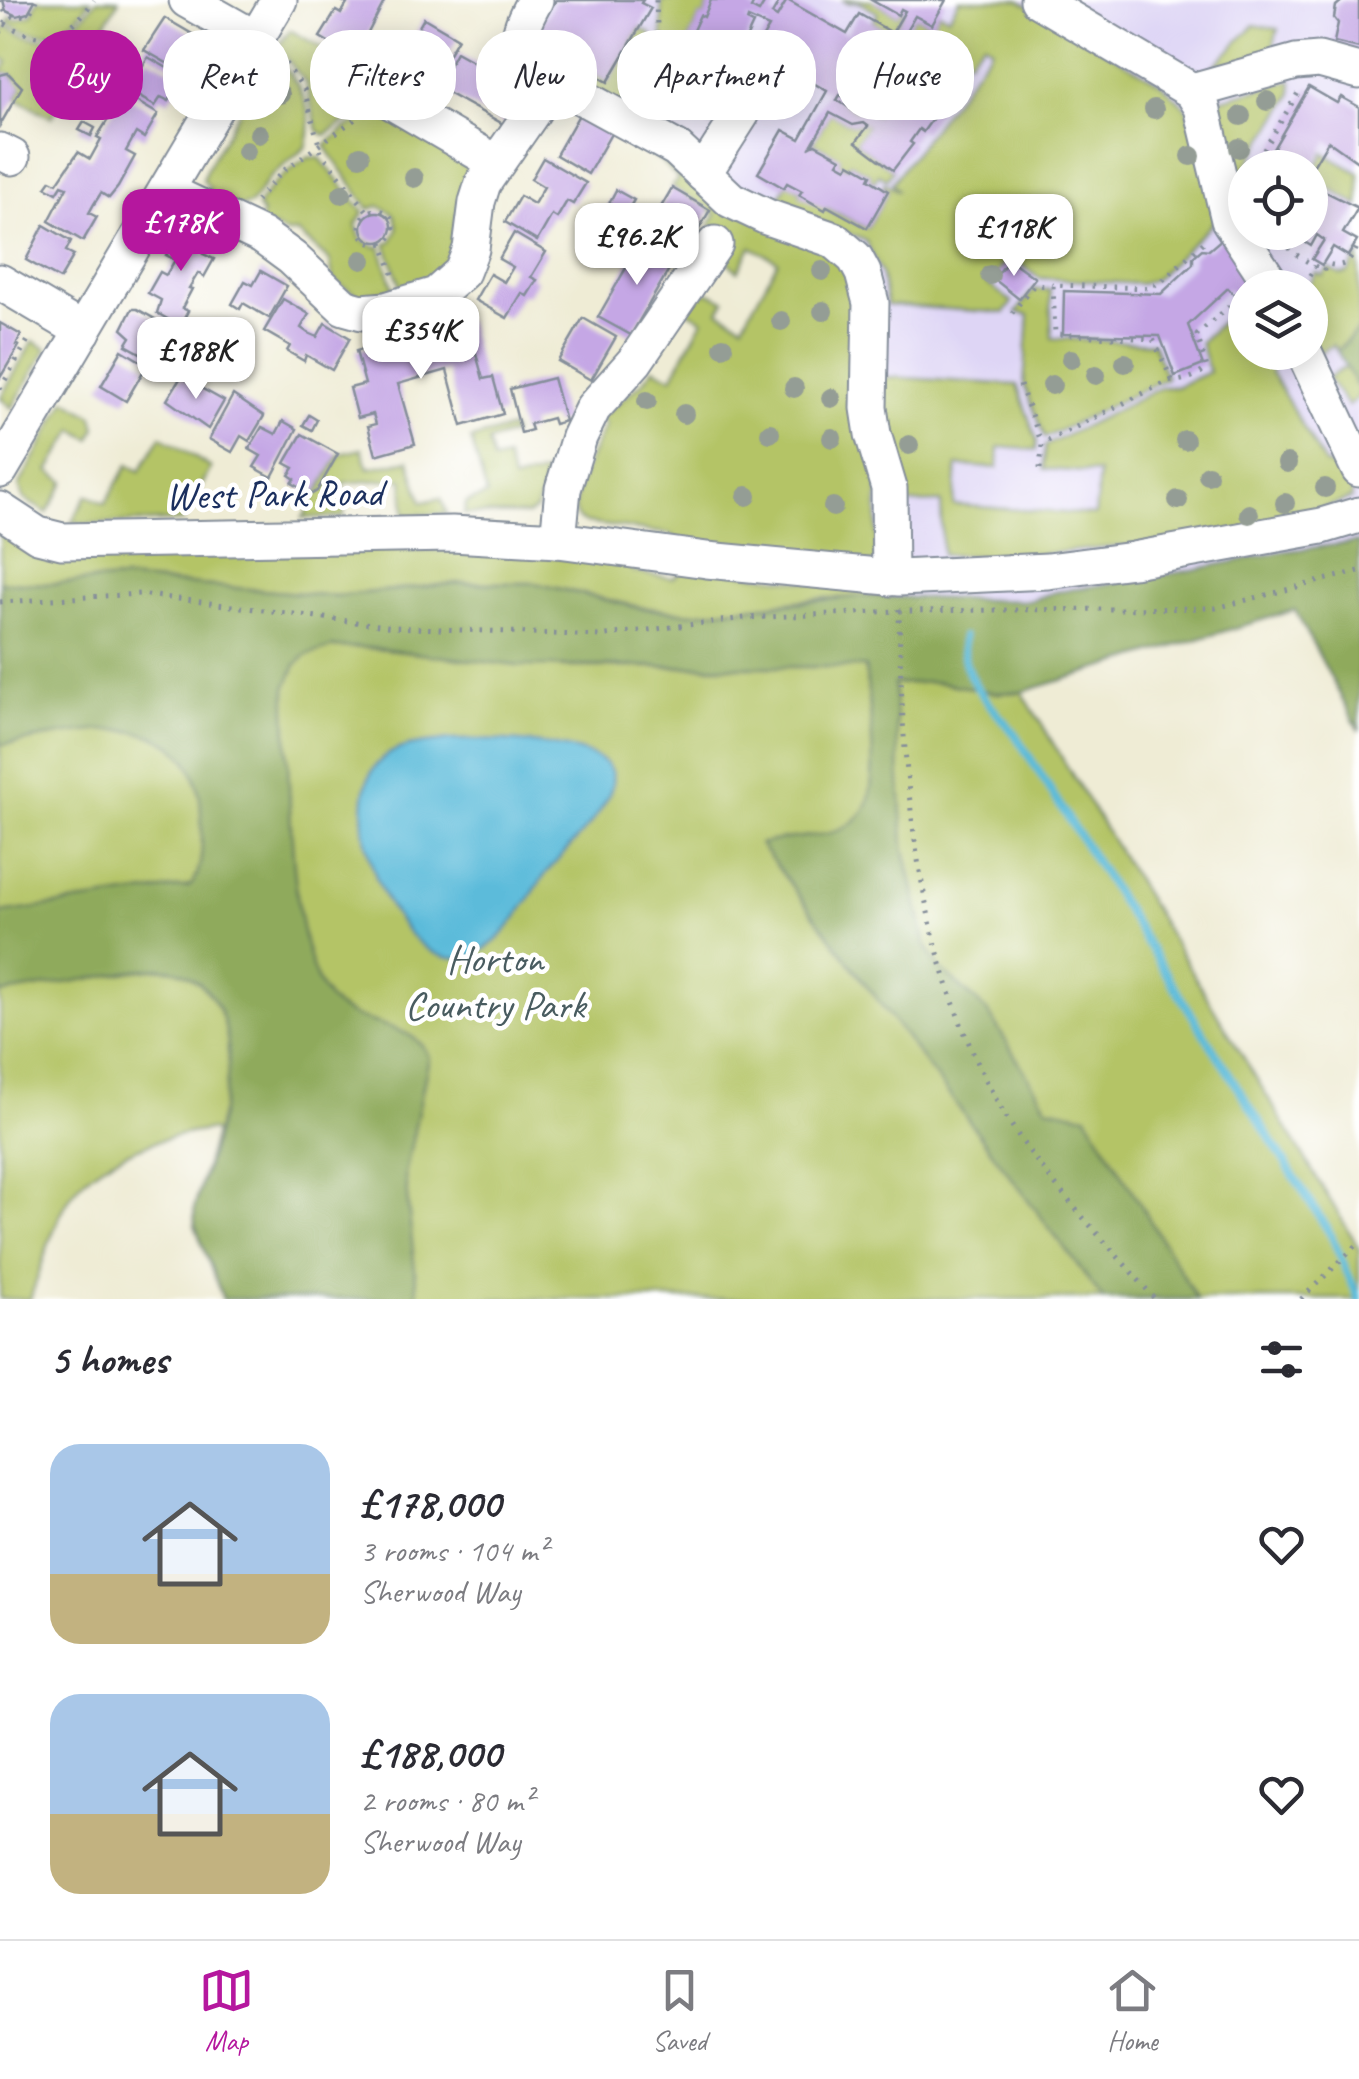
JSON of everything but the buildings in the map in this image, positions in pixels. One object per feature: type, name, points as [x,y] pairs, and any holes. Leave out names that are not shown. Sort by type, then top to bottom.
[{"type":"street","points":[[187,0],[240,30]]},
{"type":"street","points":[[261,30],[279,0]]},
{"type":"street","points":[[536,0],[518,35],[520,51],[528,64],[602,110],[678,149],[722,194],[742,206],[840,244],[855,258],[864,273],[871,312],[870,418],[889,488],[894,595]]},
{"type":"street","points":[[1038,0],[1192,91],[1202,108],[1228,216]]},
{"type":"street","points":[[1192,91],[1284,64],[1316,60],[1359,70]]},
{"type":"street","points":[[0,470],[208,120]]},
{"type":"street","points":[[423,120],[496,162]]},
{"type":"street","points":[[166,191],[244,227],[292,258],[344,306],[362,312],[386,310],[436,295],[462,272],[471,249],[479,192],[526,120]]},
{"type":"street","points":[[703,174],[738,120]]},
{"type":"street","points":[[558,540],[563,488],[593,408],[646,346],[715,244]]},
{"type":"street","points":[[0,282],[84,330]]},
{"type":"street","points":[[1312,370],[1359,469]]},
{"type":"street","name":"West Park Road","points":[[0,510],[38,535],[62,542],[452,534],[558,540],[894,595],[1133,560],[1322,526],[1359,515]]},
{"type":"path","points":[[0,0],[4,12],[16,18],[30,14],[36,0]]},
{"type":"path","points":[[5,24],[28,36],[51,36],[72,25],[94,0]]},
{"type":"path","points":[[656,0],[657,30]]},
{"type":"path","points":[[0,33],[10,15]]},
{"type":"path","points":[[1264,150],[1316,60]]},
{"type":"path","points":[[290,68],[300,81],[317,145],[368,212]]},
{"type":"path","points":[[244,227],[269,184],[355,120]]},
{"type":"path","points":[[378,209],[390,216],[395,228],[389,240],[375,244],[363,238],[359,226],[368,212],[378,209]]},
{"type":"path","points":[[1012,313],[1033,286],[1154,286],[1228,221]]},
{"type":"path","points":[[1292,250],[1322,271],[1328,264],[1343,266],[1351,260],[1359,243]]},
{"type":"path","points":[[1313,270],[1315,266]]},
{"type":"path","points":[[1053,285],[1052,324],[1057,335],[1153,339],[1176,383],[1206,370],[1197,335],[1228,307]]},
{"type":"path","points":[[1,385],[46,309]]},
{"type":"path","points":[[1042,444],[1172,380]]},
{"type":"path","points":[[1020,385],[1042,444],[1040,469]]},
{"type":"path","points":[[0,602],[140,594],[394,627],[568,636],[609,635],[745,618],[894,595],[1216,608],[1359,572]]},
{"type":"path","points":[[894,595],[907,796],[935,933],[968,1034],[998,1102],[1022,1140],[1154,1299]]},
{"type":"path","points":[[1301,1299],[1358,1243]]},
{"type":"shaded area","points":[[523,0],[1359,0],[1359,329],[1338,351],[1359,390],[1359,542],[1055,592],[1028,601],[863,596],[861,315],[678,178],[660,160],[593,120],[597,120],[597,30],[527,30]]},
{"type":"green space","points":[[38,0],[91,0],[73,21],[59,30],[30,32],[8,23],[11,17],[16,20],[31,15]]},
{"type":"green space","points":[[97,0],[119,0],[102,30],[67,30]]},
{"type":"green space","points":[[661,0],[711,0],[694,30],[662,30]]},
{"type":"green space","points":[[842,0],[872,0],[897,15],[901,9],[905,11],[894,30],[886,30],[873,22],[878,13],[857,1]]},
{"type":"green space","points":[[959,0],[1019,0],[1162,84],[1187,108],[1216,220],[1155,279],[1141,284],[1039,278],[1010,256],[988,284],[1012,302],[1005,313],[887,305],[881,273],[866,241],[776,204],[787,183],[802,191],[800,195],[867,228],[888,191],[882,187],[885,183],[898,191],[892,183],[939,120],[974,120],[974,72],[992,48],[984,42],[974,53],[974,30],[907,30],[915,16],[931,25],[939,12],[949,17]]},
{"type":"green space","points":[[1254,25],[1278,29],[1272,52],[1213,67]]},
{"type":"green space","points":[[6,26],[30,37],[30,106],[16,98],[22,87],[15,83],[15,78],[8,73],[0,75],[8,62],[0,57],[0,36]]},
{"type":"green space","points":[[290,30],[310,41],[310,101],[305,82],[290,63]]},
{"type":"green space","points":[[617,66],[617,108],[597,97],[597,76],[608,82]]},
{"type":"green space","points":[[290,73],[307,108],[306,147],[269,178],[251,204],[237,208],[204,197],[210,188],[203,180],[234,120],[290,120]]},
{"type":"green space","points":[[1292,80],[1292,95],[1257,150],[1228,150],[1228,154],[1214,101]]},
{"type":"green space","points":[[830,113],[836,120],[868,126],[856,142],[893,170],[887,179],[879,174],[874,182],[869,179],[871,175],[850,163],[847,168],[838,163],[840,158],[816,144],[811,146]]},
{"type":"green space","points":[[315,120],[349,120],[325,135],[318,131]]},
{"type":"green space","points":[[360,120],[399,120],[470,169],[473,175],[460,198],[451,242],[457,251],[452,268],[403,294],[386,244],[398,228],[394,214],[379,206],[369,209],[325,146]]},
{"type":"green space","points":[[590,120],[820,248],[852,274],[878,486],[876,564],[686,546],[670,534],[586,523],[577,518],[578,492],[605,425],[599,418],[642,383],[654,368],[672,377],[703,320],[682,308],[707,292],[725,300],[719,311],[743,324],[778,261],[751,247],[738,271],[733,267],[710,225],[716,214],[672,188],[678,178],[660,160]]},
{"type":"green space","points":[[1328,155],[1359,173],[1359,206],[1328,187]]},
{"type":"green space","points":[[309,157],[320,158],[364,212],[356,225],[361,239],[380,246],[396,296],[368,302],[333,280],[330,261],[298,233],[286,233],[261,223],[262,213],[257,207],[262,199]]},
{"type":"green space","points":[[1359,255],[1359,329],[1337,351],[1333,345],[1328,348],[1327,270],[1328,268],[1341,275],[1348,273]]},
{"type":"green space","points":[[1034,289],[1050,290],[1052,338],[1153,343],[1166,378],[1045,438],[1024,385],[1029,315],[1016,313]]},
{"type":"green space","points":[[1228,315],[1228,370],[1271,370],[1325,464],[1347,472],[1354,483],[1351,499],[1243,535],[1010,557],[942,555],[941,502],[895,504],[875,376],[1017,385],[1037,441],[1036,450],[999,447],[998,468],[957,466],[954,505],[1095,515],[1099,473],[1044,469],[1045,446],[1162,387],[1176,387],[1209,372],[1200,342]]},
{"type":"green space","points":[[1359,329],[1359,382],[1356,385],[1337,351]]},
{"type":"green space","points":[[33,341],[47,349],[12,408],[0,398]]},
{"type":"green space","points":[[1346,367],[1359,390],[1359,397],[1348,406],[1327,378]]},
{"type":"green space","points":[[66,400],[93,416],[96,428],[91,439],[74,430],[49,471],[65,482],[47,513],[24,499],[19,486]]},
{"type":"green space","points":[[511,428],[513,434],[488,442],[493,461],[506,458],[513,481],[546,473],[537,509],[528,515],[464,514],[466,503],[487,495],[471,439]]},
{"type":"green space","points":[[161,436],[211,468],[183,521],[72,522],[87,495],[105,504],[128,465],[140,471]]},
{"type":"green space","points":[[362,449],[369,468],[409,460],[422,502],[441,498],[447,514],[405,515],[403,479],[344,483],[344,517],[303,518],[340,454]]},
{"type":"green space","points":[[0,527],[66,555],[94,558],[364,546],[627,560],[634,572],[673,578],[688,566],[884,592],[889,598],[823,598],[691,613],[640,607],[535,583],[460,583],[336,596],[124,579],[45,584],[0,582]]},
{"type":"green space","points":[[1359,542],[1359,731],[1295,610],[1022,692],[997,693],[938,682],[894,684],[904,845],[926,946],[940,968],[988,1012],[1047,1107],[1087,1115],[1197,1299],[1103,1299],[760,844],[836,831],[864,810],[872,779],[865,667],[518,666],[334,647],[306,655],[296,665],[286,688],[290,817],[298,902],[314,973],[327,997],[338,1007],[412,1037],[429,1058],[405,1175],[418,1299],[223,1299],[195,1225],[194,1209],[225,1093],[226,1032],[217,1006],[192,978],[176,970],[151,969],[0,994],[0,913],[190,886],[198,871],[202,841],[194,776],[179,751],[156,737],[128,731],[96,731],[0,745],[0,582],[45,584],[124,579],[336,596],[460,583],[535,583],[640,608],[691,613],[863,596],[1028,601],[1055,592],[1285,551]]},
{"type":"green space","name":"Horton Country Park","points":[[0,613],[563,667],[865,667],[867,684],[938,682],[997,693],[1022,692],[1352,1236],[1359,1250],[1359,1299],[223,1299],[195,1225],[194,1209],[215,1132],[209,1130],[136,1149],[86,1178],[61,1215],[30,1299],[0,1299]]},
{"type":"water","points":[[449,740],[535,743],[583,752],[600,759],[610,769],[612,781],[601,810],[545,875],[507,930],[482,950],[461,958],[436,954],[412,936],[392,910],[376,878],[366,843],[363,809],[368,780],[383,758],[406,747]]},
{"type":"waterway","points":[[963,637],[966,665],[978,690],[1015,734],[1331,1235],[1359,1299]]}]
